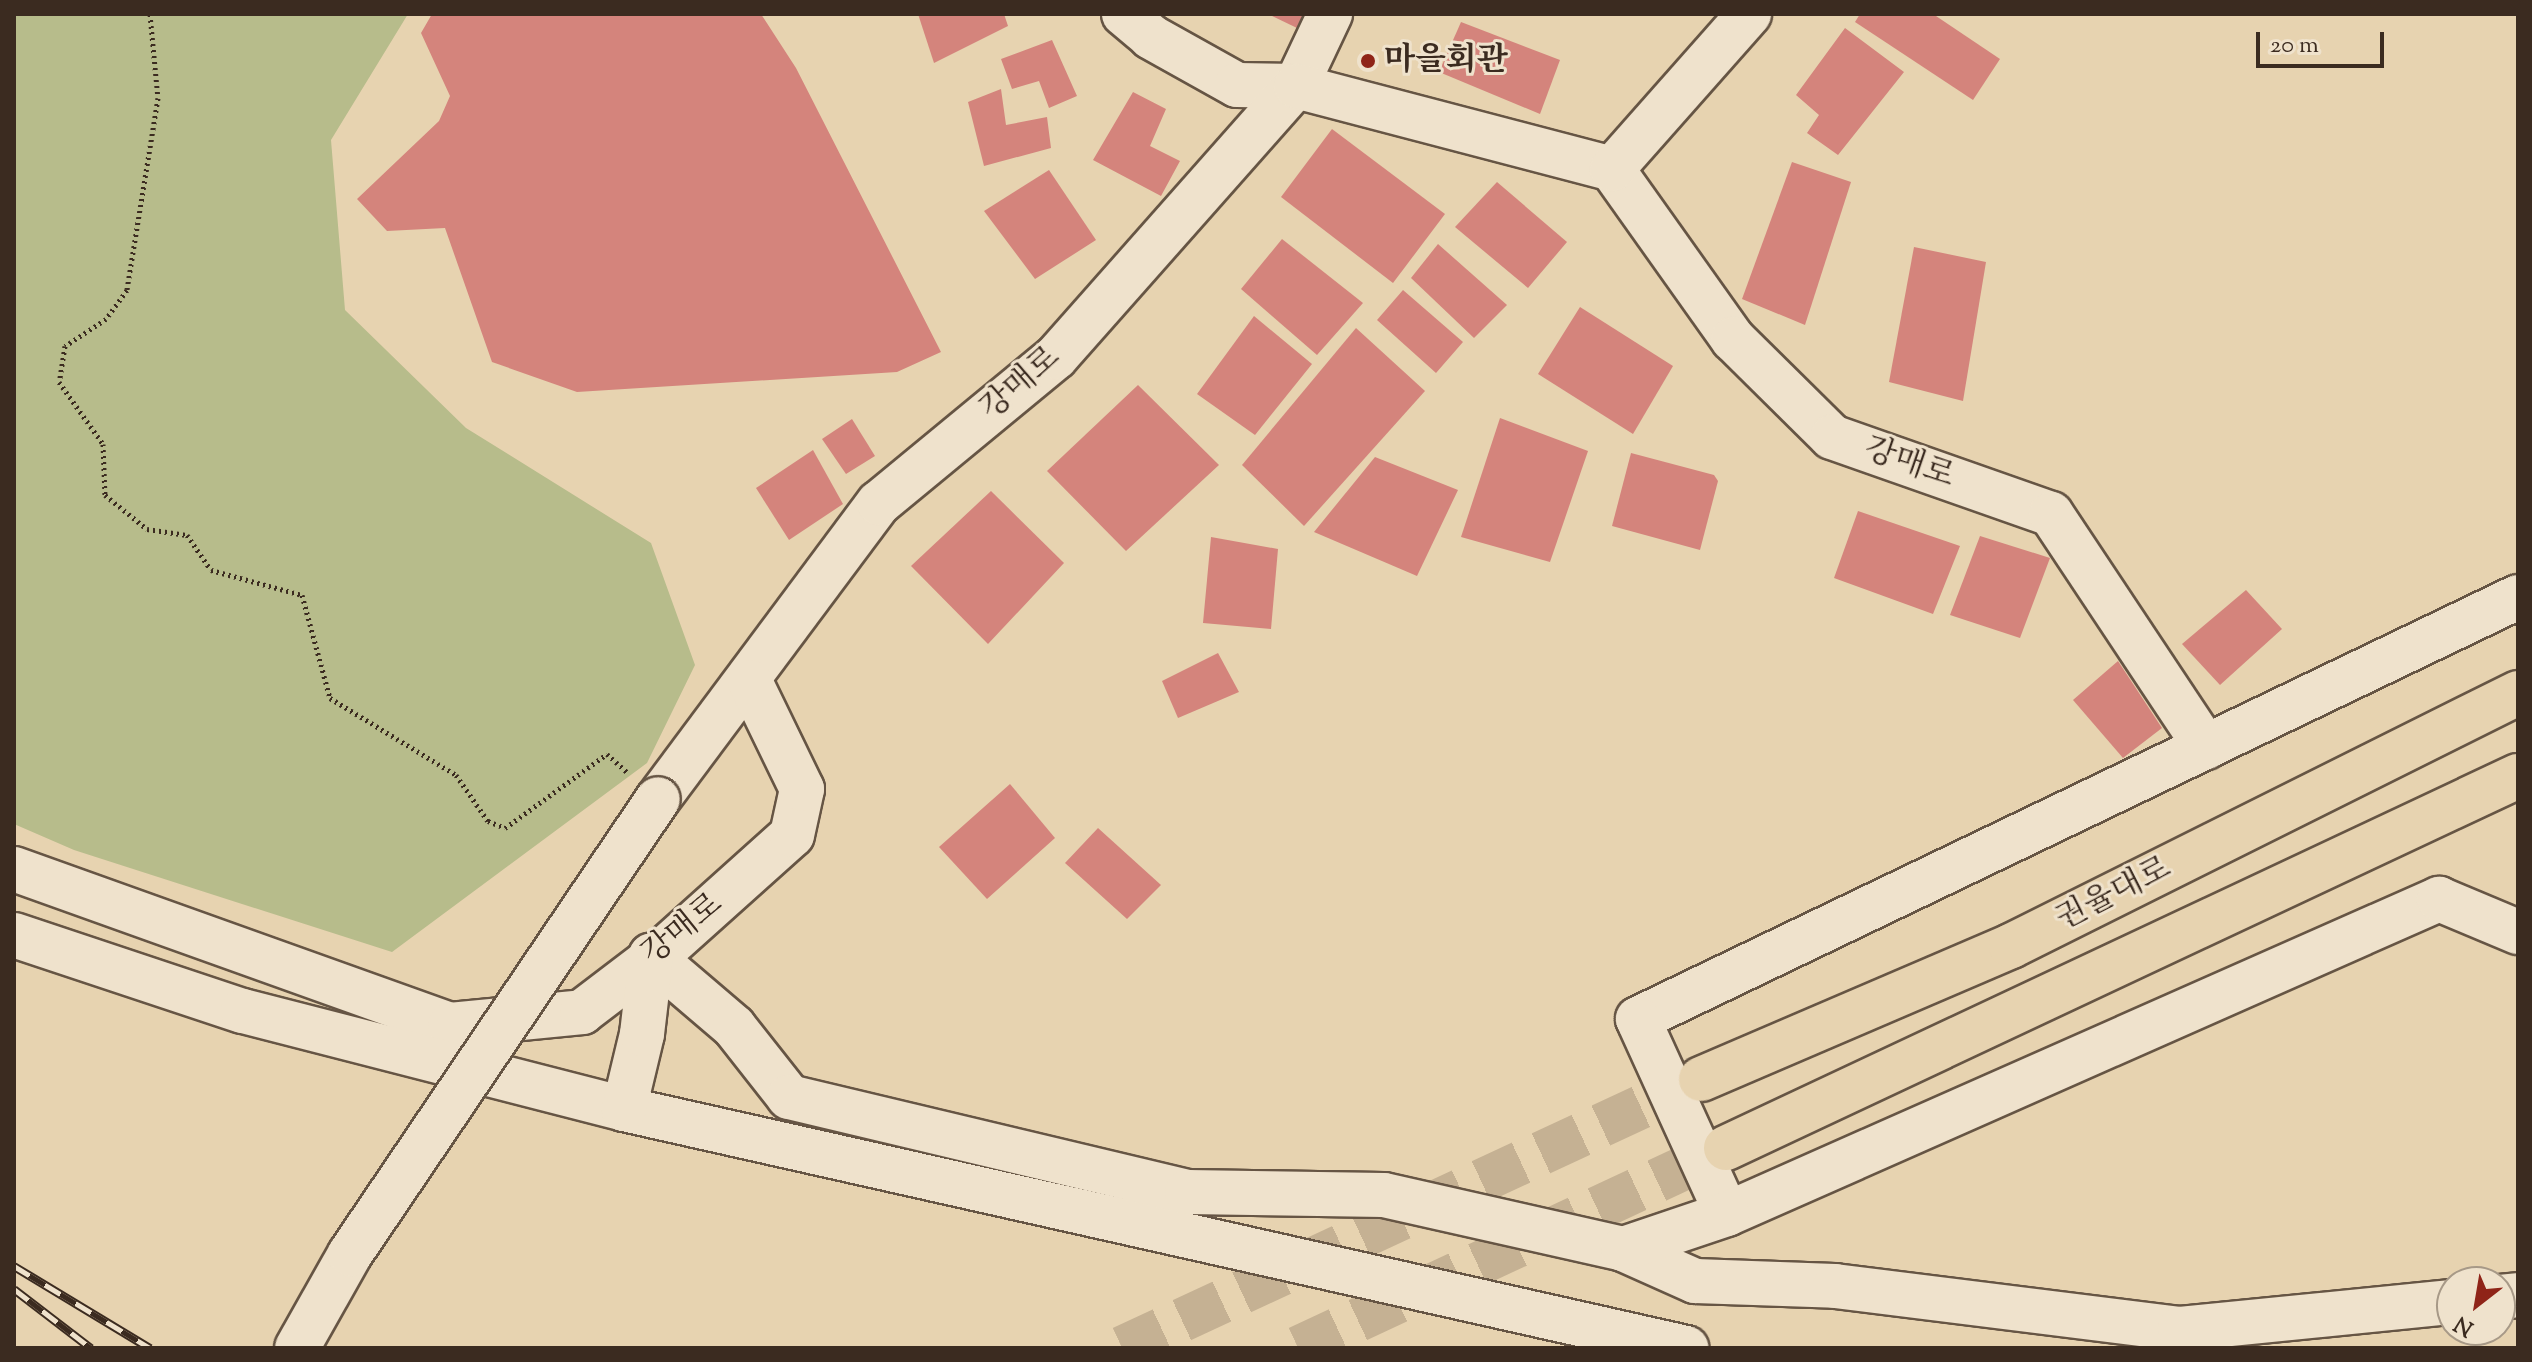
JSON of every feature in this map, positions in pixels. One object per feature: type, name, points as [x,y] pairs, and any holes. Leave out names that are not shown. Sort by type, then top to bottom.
[{"type":"highway","name":"권율대로","points":[[1701,1079],[2011,946],[2518,693]]},
{"type":"highway","name":"권율대로","points":[[1726,1148],[2518,776]]},
{"type":"street","points":[[1124,14],[1151,37],[1237,85],[1296,86],[1612,169],[1749,14]]},
{"type":"street","name":"강매로","points":[[297,1348],[350,1254],[658,799],[750,682],[879,503],[1056,357],[1296,86],[1330,14]]},
{"type":"street","name":"강매로","points":[[1612,169],[1733,339],[1832,437],[2051,514],[2206,747]]},
{"type":"street","points":[[1727,1214],[1638,1019],[2518,597]]},
{"type":"street","name":"강매로","points":[[14,869],[450,1025],[582,1012],[792,835],[802,789],[750,682]]},
{"type":"street","points":[[1623,1249],[1727,1214],[2439,899],[2518,932]]},
{"type":"street","points":[[14,935],[243,1011],[624,1109],[1686,1348]]},
{"type":"street","points":[[624,1109],[642,1034],[651,956]]},
{"type":"street","points":[[651,956],[734,1027],[789,1097],[1187,1192],[1384,1195],[1623,1249],[1695,1281],[1835,1286],[2180,1329],[2436,1304]]},
{"type":"path","points":[[150,14],[158,98],[127,290],[106,319],[65,346],[59,382],[103,444],[105,495],[147,529],[187,535],[211,570],[302,595],[330,698],[456,775],[488,821],[505,828],[607,754],[658,799]]},
{"type":"green space","points":[[14,14],[408,14],[331,140],[345,310],[466,428],[651,543],[695,665],[647,763],[392,952],[74,850],[14,824]]},
{"type":"building","points":[[432,14],[761,14],[796,68],[941,352],[897,372],[577,392],[492,362],[445,228],[387,231],[357,199],[439,121],[450,96],[421,33]]},
{"type":"building","points":[[918,14],[1004,14],[1008,26],[934,63]]},
{"type":"building","points":[[1268,14],[1303,14],[1297,28]]},
{"type":"building","points":[[1860,14],[1933,14],[2000,59],[1973,100],[1855,22]]},
{"type":"building","points":[[1461,22],[1560,60],[1540,114],[1439,72]]},
{"type":"building","points":[[1845,28],[1904,72],[1838,155],[1807,133],[1819,115],[1796,95]]},
{"type":"building","points":[[1052,40],[1077,96],[1049,108],[1039,81],[1012,89],[1001,59]]},
{"type":"building","points":[[1001,89],[1006,125],[1047,117],[1051,148],[984,166],[968,102]]},
{"type":"building","points":[[1133,92],[1166,109],[1150,146],[1180,161],[1161,196],[1093,160]]},
{"type":"building","points":[[1332,129],[1445,214],[1393,283],[1281,197]]},
{"type":"building","points":[[1792,162],[1851,182],[1805,325],[1742,299]]},
{"type":"building","points":[[1049,170],[1096,240],[1035,279],[984,211]]},
{"type":"building","points":[[1497,182],[1567,242],[1528,288],[1455,227]]},
{"type":"building","points":[[1282,239],[1363,303],[1317,355],[1241,289]]},
{"type":"building","points":[[1438,244],[1507,305],[1474,338],[1411,278]]},
{"type":"building","points":[[1914,247],[1986,262],[1963,401],[1889,382]]},
{"type":"building","points":[[1403,290],[1463,342],[1436,373],[1377,320]]},
{"type":"building","points":[[1580,307],[1673,366],[1633,434],[1538,374]]},
{"type":"building","points":[[1254,316],[1312,364],[1255,435],[1197,394]]},
{"type":"building","points":[[1356,328],[1425,391],[1304,526],[1242,465]]},
{"type":"building","points":[[1138,385],[1219,465],[1126,551],[1047,471]]},
{"type":"building","points":[[1500,418],[1588,451],[1550,562],[1461,537]]},
{"type":"building","points":[[852,419],[875,456],[846,474],[822,439]]},
{"type":"building","points":[[813,450],[843,504],[789,540],[756,488]]},
{"type":"building","points":[[1631,453],[1714,475],[1718,481],[1700,550],[1612,526]]},
{"type":"building","points":[[1375,457],[1458,490],[1417,576],[1314,532]]},
{"type":"building","points":[[991,491],[1064,563],[988,644],[911,566]]},
{"type":"building","points":[[1858,511],[1960,546],[1933,614],[1834,578]]},
{"type":"building","points":[[1980,536],[2050,558],[2020,638],[1950,615]]},
{"type":"building","points":[[1211,537],[1278,549],[1271,629],[1203,623]]},
{"type":"building","points":[[2246,590],[2282,629],[2220,685],[2182,644]]},
{"type":"building","points":[[1218,653],[1239,692],[1178,718],[1162,681]]},
{"type":"building","points":[[2118,661],[2162,728],[2123,758],[2073,700]]},
{"type":"building","points":[[1010,784],[1055,838],[987,899],[939,847]]},
{"type":"building","points":[[1098,828],[1161,885],[1127,919],[1065,863]]},
{"type":"tunnel","points":[[1122,1348],[1701,1079]]},
{"type":"tunnel","points":[[1298,1348],[1726,1148]]},
{"type":"railway","points":[[14,1266],[150,1348]]},
{"type":"railway","points":[[14,1289],[91,1348]]},
{"type":"place","name":"마을회관","points":[[1368,61]]}]
